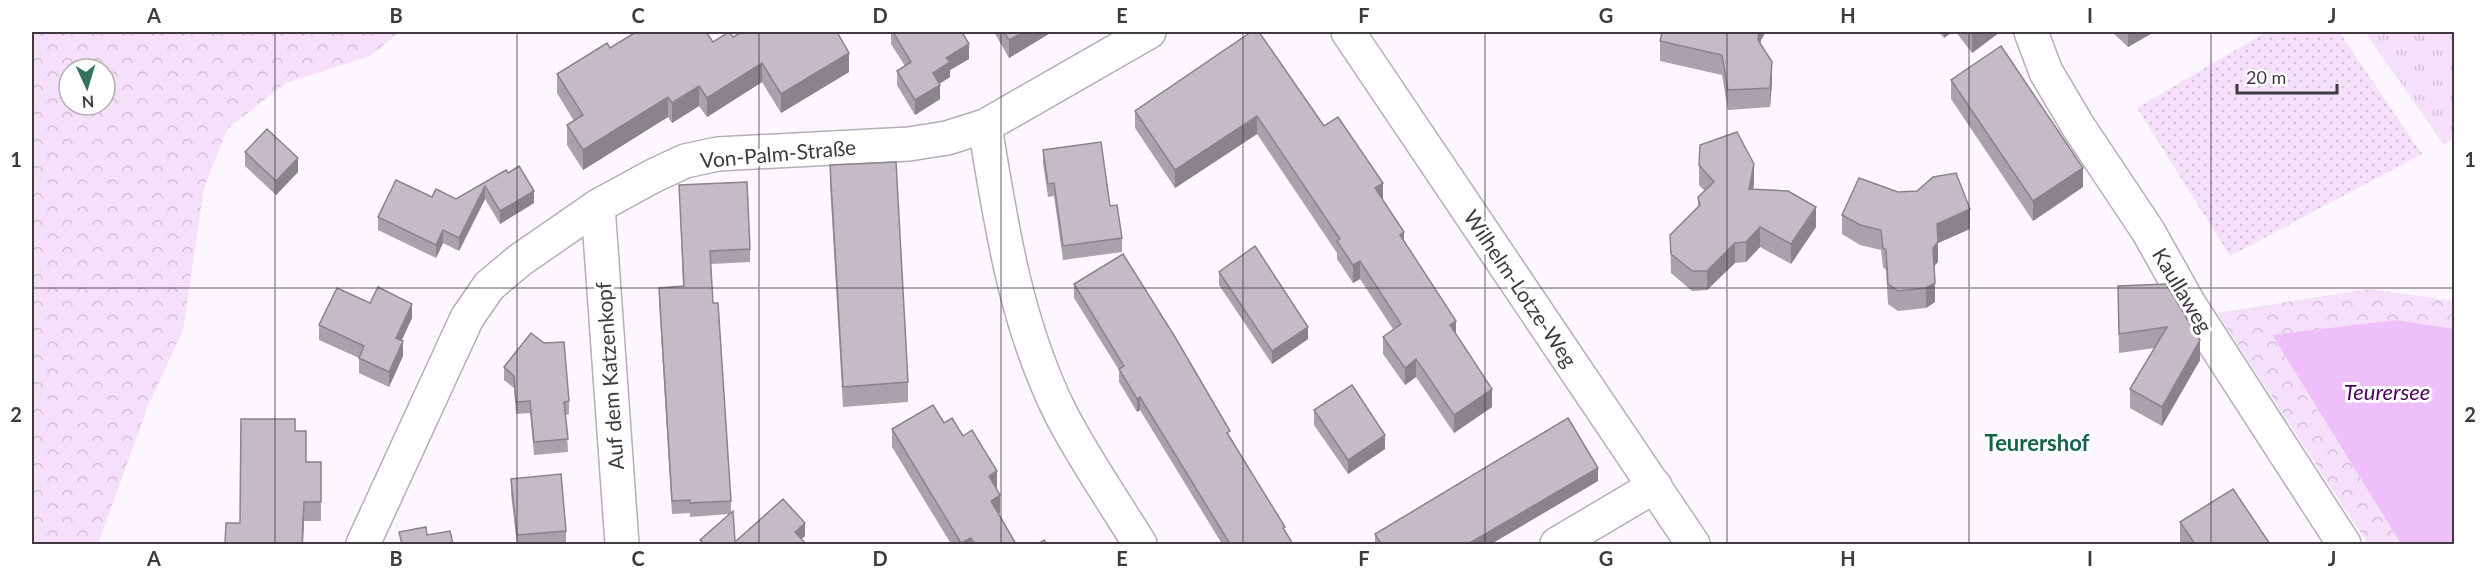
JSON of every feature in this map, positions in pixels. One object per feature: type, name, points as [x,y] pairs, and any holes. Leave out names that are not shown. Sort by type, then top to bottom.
[{"type":"street","name":"Von-Palm-Straße","points":[[363,544],[467,318],[489,286],[512,266],[598,206],[686,161],[718,154],[909,144],[947,138],[985,126],[1149,32]]},
{"type":"street","name":"Wilhelm-Lotze-Weg","points":[[1348,32],[1693,544]]},
{"type":"street","name":"Kaullaweg","points":[[2031,32],[2046,72],[2078,126],[2148,231],[2189,304],[2344,544]]},
{"type":"street","points":[[985,126],[1005,244],[1031,343],[1062,416],[1140,544]]},
{"type":"street","name":"Auf dem Katzenkopf","points":[[598,206],[622,544]]},
{"type":"street","points":[[1557,544],[1655,486]]},
{"type":"green space","points":[[32,32],[400,32],[370,56],[286,83],[227,129],[204,188],[183,330],[148,406],[98,544],[32,544]]},
{"type":"green space","points":[[2266,32],[2339,32],[2422,154],[2230,256],[2137,108]]},
{"type":"green space","points":[[2365,32],[2454,32],[2454,138],[2444,145]]},
{"type":"green space","points":[[2369,289],[2454,301],[2454,329],[2396,320],[2272,336],[2401,544],[2368,544],[2217,313]]},
{"type":"water","name":"Teurersee","points":[[2396,320],[2454,329],[2454,544],[2401,544],[2272,335]]},
{"type":"building","points":[[636,32],[706,32],[713,42],[729,32],[733,37],[742,32],[837,32],[849,53],[781,94],[762,63],[707,98],[699,86],[672,103],[668,97],[583,150],[567,125],[583,115],[557,74],[607,43],[610,48]]},
{"type":"building","points":[[893,32],[962,32],[969,44],[946,58],[950,62],[933,73],[940,85],[915,100],[897,71],[911,62]]},
{"type":"building","points":[[1004,32],[1024,32],[1009,40]]},
{"type":"building","points":[[1251,32],[1259,32],[1324,126],[1338,117],[1383,183],[1375,188],[1404,232],[1400,235],[1456,321],[1450,325],[1492,389],[1454,415],[1416,359],[1405,368],[1383,337],[1401,324],[1360,261],[1353,265],[1337,241],[1340,239],[1257,116],[1175,170],[1135,111]]},
{"type":"building","points":[[1662,32],[1759,32],[1758,40],[1772,62],[1770,88],[1728,90],[1722,55],[1660,41]]},
{"type":"building","points":[[2001,46],[2083,168],[2033,201],[1951,80]]},
{"type":"building","points":[[267,129],[298,158],[276,181],[245,152]]},
{"type":"building","points":[[1737,132],[1754,164],[1749,189],[1788,191],[1816,207],[1791,244],[1760,227],[1746,242],[1735,243],[1707,271],[1692,271],[1671,254],[1670,235],[1700,205],[1698,197],[1714,182],[1699,165],[1700,145]]},
{"type":"building","points":[[1101,142],[1110,206],[1117,205],[1122,238],[1063,246],[1054,183],[1048,184],[1043,150]]},
{"type":"building","points":[[896,162],[908,382],[843,387],[830,165]]},
{"type":"building","points":[[519,166],[534,191],[500,211],[485,186],[459,238],[443,230],[436,245],[378,217],[396,180],[432,197],[436,189],[456,199],[506,170],[508,173]]},
{"type":"building","points":[[1956,173],[1970,209],[1937,224],[1938,242],[1933,248],[1935,283],[1926,288],[1898,291],[1888,284],[1886,250],[1883,248],[1881,230],[1860,225],[1842,215],[1859,178],[1898,192],[1917,191],[1933,177]]},
{"type":"building","points":[[747,182],[750,249],[710,251],[713,303],[718,303],[731,501],[690,503],[690,500],[672,501],[659,288],[684,286],[679,185]]},
{"type":"building","points":[[1255,246],[1308,327],[1272,351],[1219,272]]},
{"type":"building","points":[[1123,254],[1175,337],[1230,431],[1227,433],[1285,527],[1283,528],[1293,544],[1230,544],[1140,397],[1137,399],[1119,369],[1124,366],[1074,284]]},
{"type":"building","points":[[2166,284],[2200,340],[2162,407],[2130,389],[2167,327],[2119,334],[2118,286]]},
{"type":"building","points":[[378,287],[412,304],[396,338],[403,341],[389,372],[359,358],[364,346],[319,325],[337,288],[370,303]]},
{"type":"building","points":[[531,333],[544,343],[564,342],[569,401],[564,402],[568,439],[534,442],[530,401],[516,402],[514,376],[504,367]]},
{"type":"building","points":[[1352,385],[1385,435],[1348,460],[1314,410]]},
{"type":"building","points":[[933,405],[944,423],[952,418],[963,436],[972,430],[997,471],[989,476],[1000,495],[991,501],[1016,544],[975,544],[971,538],[961,543],[892,429]]},
{"type":"building","points":[[1568,418],[1598,468],[1468,544],[1381,544],[1375,534]]},
{"type":"building","points":[[241,419],[295,419],[295,431],[306,431],[306,462],[321,462],[321,502],[304,502],[302,544],[225,544],[226,523],[240,523]]},
{"type":"building","points":[[561,474],[566,531],[517,535],[511,479]]},
{"type":"building","points":[[2233,489],[2270,544],[2195,544],[2180,522]]},
{"type":"building","points":[[783,499],[805,523],[795,532],[806,544],[705,544],[700,540],[733,511],[735,542]]},
{"type":"building","points":[[426,527],[427,535],[450,531],[453,544],[402,544],[399,532]]},
{"type":"district","name":"Teurershof","points":[[2037,442]]}]
